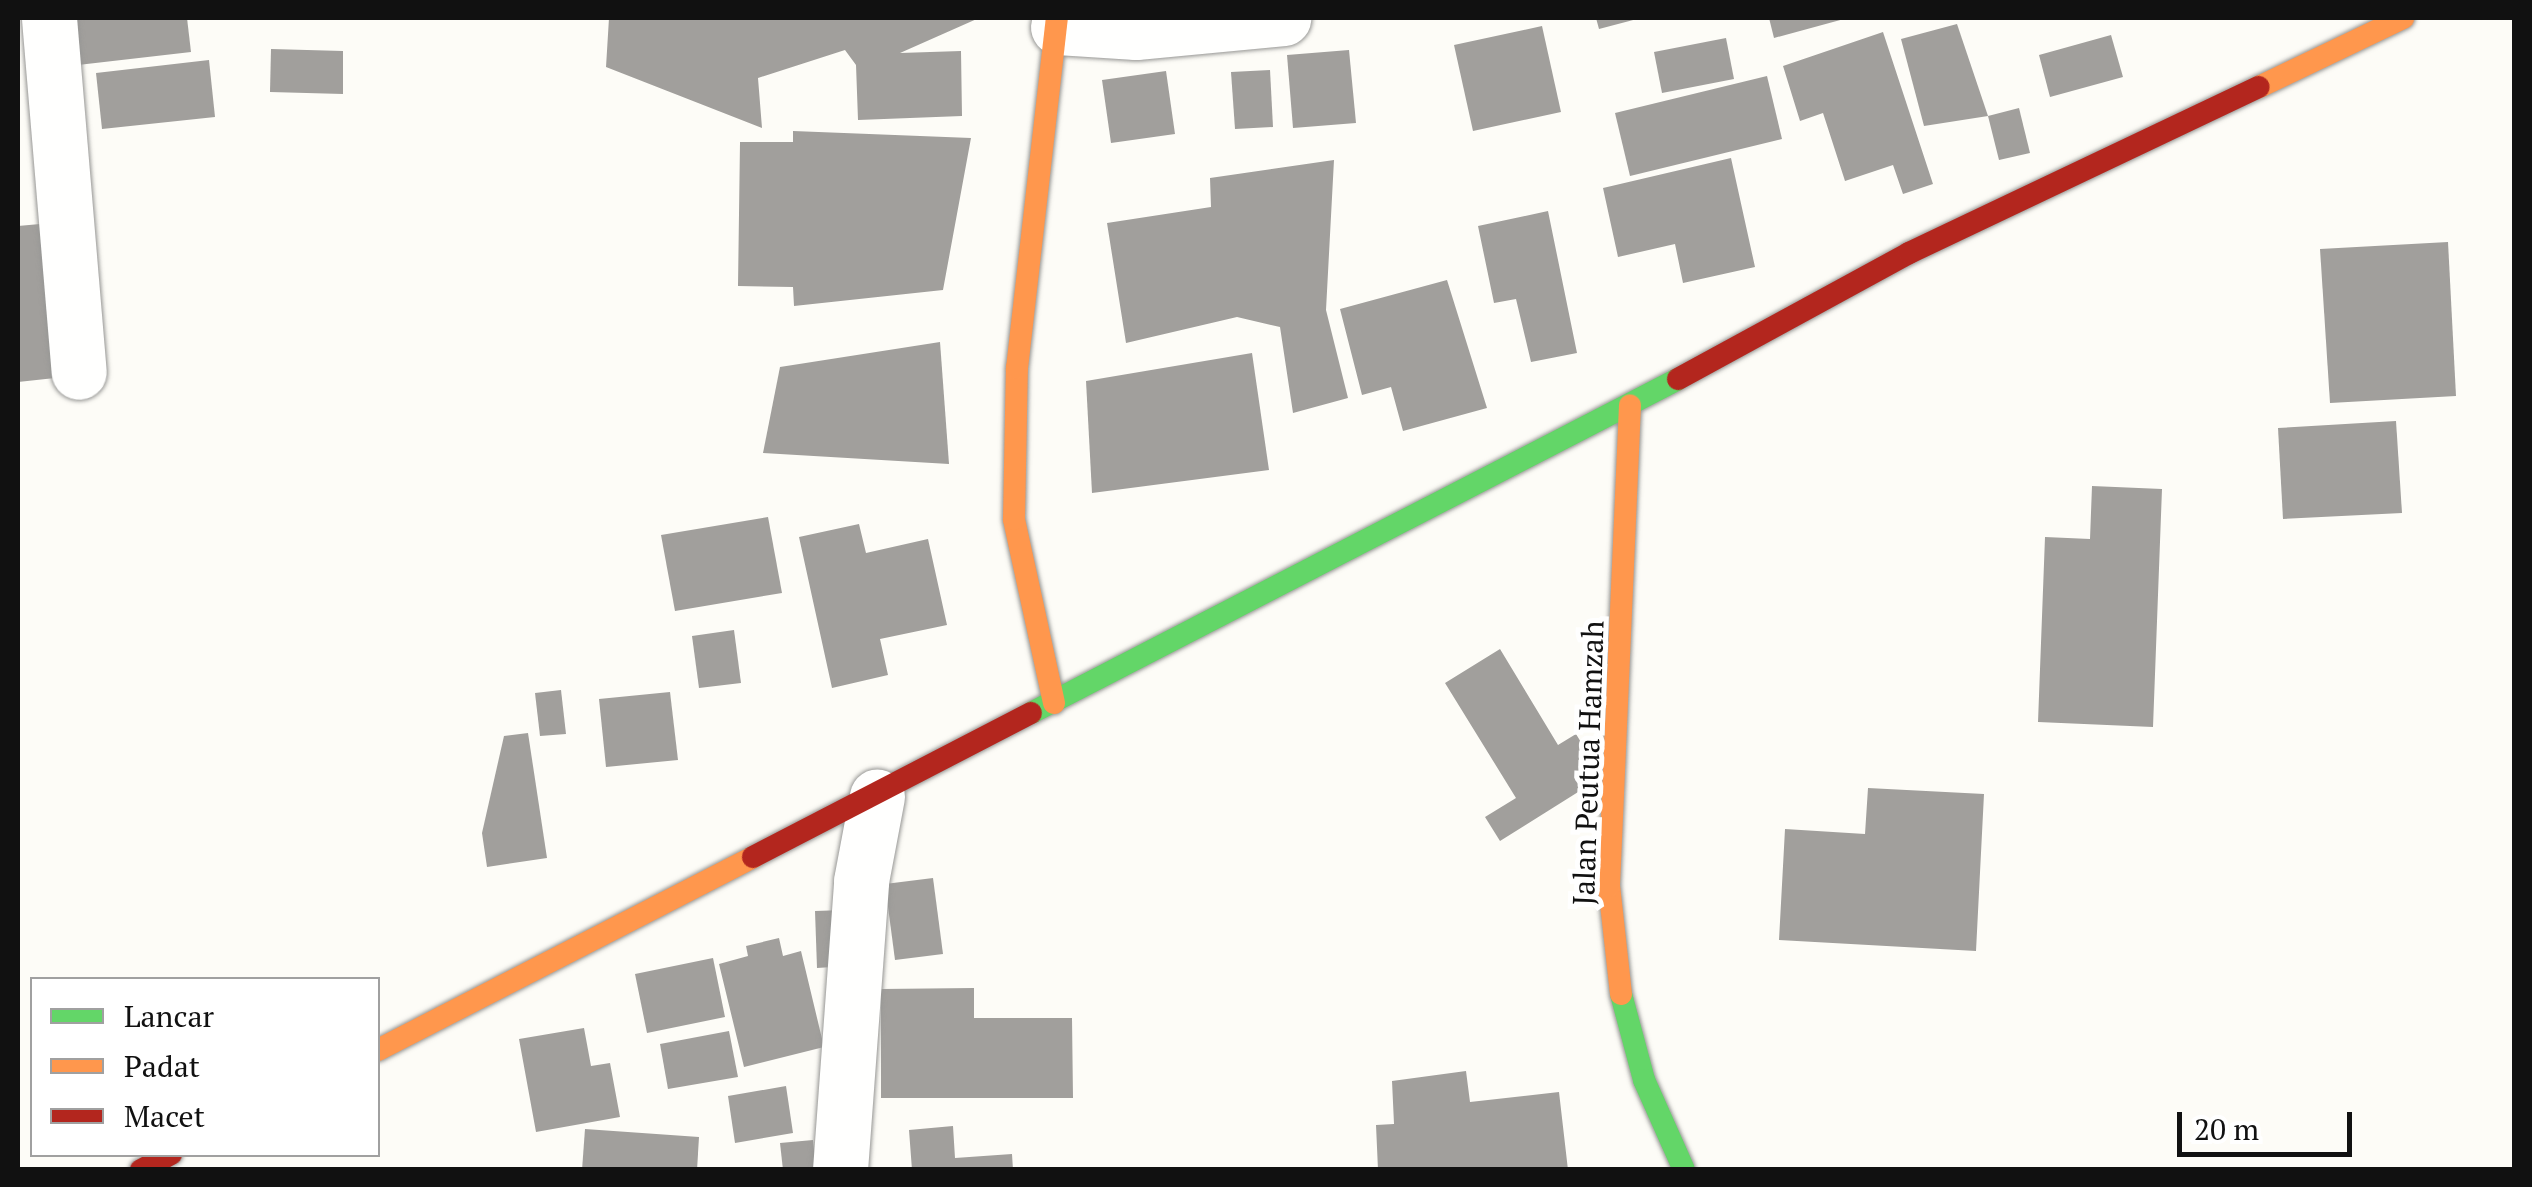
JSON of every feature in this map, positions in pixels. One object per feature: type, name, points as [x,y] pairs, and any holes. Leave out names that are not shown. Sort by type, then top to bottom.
[{"type":"main road","points":[[380,1049],[1630,406],[1910,254],[2392,20]]},
{"type":"main road","points":[[1054,703],[1021,574],[1014,519],[1016,368],[1058,22]]},
{"type":"main road","name":"Jalan Peutua Hamzah","points":[[1630,406],[1609,886],[1626,1010],[1644,1080],[1684,1170]]},
{"type":"street","points":[[49,18],[38,159],[79,372]]},
{"type":"street","points":[[1058,22],[1136,32],[1283,18]]},
{"type":"street","points":[[840,1170],[861,881],[877,796]]},
{"type":"building","points":[[72,18],[187,18],[191,52],[78,65]]},
{"type":"building","points":[[609,18],[979,18],[900,53],[961,51],[962,116],[858,120],[856,65],[845,50],[758,78],[762,128],[606,67]]},
{"type":"building","points":[[1596,18],[1637,18],[1637,19],[1599,29]]},
{"type":"building","points":[[1769,18],[1844,18],[1844,19],[1774,38]]},
{"type":"building","points":[[1957,24],[1988,116],[1924,126],[1901,39]]},
{"type":"building","points":[[1542,26],[1561,112],[1473,131],[1454,45]]},
{"type":"building","points":[[1883,32],[1933,184],[1903,194],[1893,165],[1845,181],[1823,113],[1800,121],[1783,66]]},
{"type":"building","points":[[2111,35],[2123,77],[2050,97],[2039,55]]},
{"type":"building","points":[[1726,38],[1734,79],[1662,93],[1654,52]]},
{"type":"building","points":[[271,49],[343,51],[343,94],[270,92]]},
{"type":"building","points":[[1349,50],[1356,123],[1293,128],[1287,55]]},
{"type":"building","points":[[209,60],[215,117],[102,129],[96,73]]},
{"type":"building","points":[[1270,70],[1273,127],[1235,129],[1231,72]]},
{"type":"building","points":[[1166,71],[1175,134],[1111,143],[1102,80]]},
{"type":"building","points":[[1767,76],[1782,139],[1630,176],[1615,113]]},
{"type":"building","points":[[2019,108],[2030,153],[1999,160],[1988,116]]},
{"type":"building","points":[[793,131],[971,138],[943,290],[794,306],[793,287],[738,286],[740,142],[793,142]]},
{"type":"building","points":[[1731,158],[1755,267],[1683,283],[1675,244],[1618,257],[1603,188]]},
{"type":"building","points":[[1334,160],[1326,310],[1348,398],[1293,413],[1280,327],[1237,317],[1126,343],[1107,223],[1211,207],[1210,178]]},
{"type":"building","points":[[1548,211],[1577,353],[1531,362],[1516,299],[1494,303],[1478,226]]},
{"type":"building","points":[[40,224],[55,378],[18,382],[18,226]]},
{"type":"building","points":[[2448,242],[2456,396],[2330,403],[2320,249]]},
{"type":"building","points":[[1447,280],[1487,408],[1403,431],[1391,387],[1362,395],[1340,309]]},
{"type":"building","points":[[940,342],[949,464],[763,453],[780,367]]},
{"type":"building","points":[[1252,353],[1269,470],[1092,493],[1086,381]]},
{"type":"building","points":[[2396,421],[2402,513],[2283,519],[2278,428]]},
{"type":"building","points":[[2092,486],[2162,489],[2153,727],[2038,722],[2045,537],[2090,539]]},
{"type":"building","points":[[768,517],[782,593],[675,611],[661,535]]},
{"type":"building","points":[[859,524],[866,553],[928,539],[947,625],[880,639],[888,675],[832,688],[799,537]]},
{"type":"building","points":[[734,630],[741,683],[699,688],[692,636]]},
{"type":"building","points":[[1500,649],[1558,745],[1576,734],[1602,777],[1500,841],[1485,817],[1516,798],[1445,683]]},
{"type":"building","points":[[561,690],[566,734],[540,736],[535,693]]},
{"type":"building","points":[[670,692],[678,760],[606,767],[599,699]]},
{"type":"building","points":[[528,733],[547,858],[487,867],[482,833],[504,736]]},
{"type":"building","points":[[1868,788],[1984,794],[1976,951],[1779,940],[1785,829],[1865,834]]},
{"type":"building","points":[[933,878],[943,954],[895,960],[885,884]]},
{"type":"building","points":[[845,910],[847,966],[817,968],[815,911]]},
{"type":"building","points":[[779,938],[783,956],[801,951],[824,1047],[744,1067],[719,964],[748,956],[746,946]]},
{"type":"building","points":[[713,958],[725,1017],[647,1033],[635,974]]},
{"type":"building","points":[[974,988],[974,1018],[1072,1018],[1073,1098],[881,1098],[881,989]]},
{"type":"building","points":[[584,1028],[591,1066],[610,1063],[620,1117],[536,1132],[519,1039]]},
{"type":"building","points":[[729,1031],[738,1077],[668,1089],[660,1044]]},
{"type":"building","points":[[1466,1071],[1470,1102],[1559,1092],[1568,1170],[1378,1170],[1376,1125],[1394,1124],[1392,1081]]},
{"type":"building","points":[[786,1086],[793,1133],[735,1143],[728,1096]]},
{"type":"building","points":[[953,1126],[955,1158],[1012,1154],[1013,1170],[912,1170],[909,1130]]},
{"type":"building","points":[[585,1129],[699,1137],[697,1170],[582,1170]]},
{"type":"building","points":[[813,1140],[816,1170],[783,1170],[780,1143]]},
{"type":"traffic: fast","points":[[1031,713],[1678,379]]},
{"type":"traffic: fast","points":[[1621,994],[1644,1080],[1684,1170]]},
{"type":"traffic: slow","points":[[1054,703],[1014,519],[1017,368],[1057,18]]},
{"type":"traffic: slow","points":[[2259,87],[2403,18]]},
{"type":"traffic: slow","points":[[1621,994],[1609,886],[1630,405]]},
{"type":"traffic: slow","points":[[380,1049],[753,857]]},
{"type":"traffic: jam","points":[[1678,379],[1909,253],[2259,87]]},
{"type":"traffic: jam","points":[[753,857],[1031,713]]},
{"type":"traffic: jam","points":[[141,1170],[165,1157]]}]
